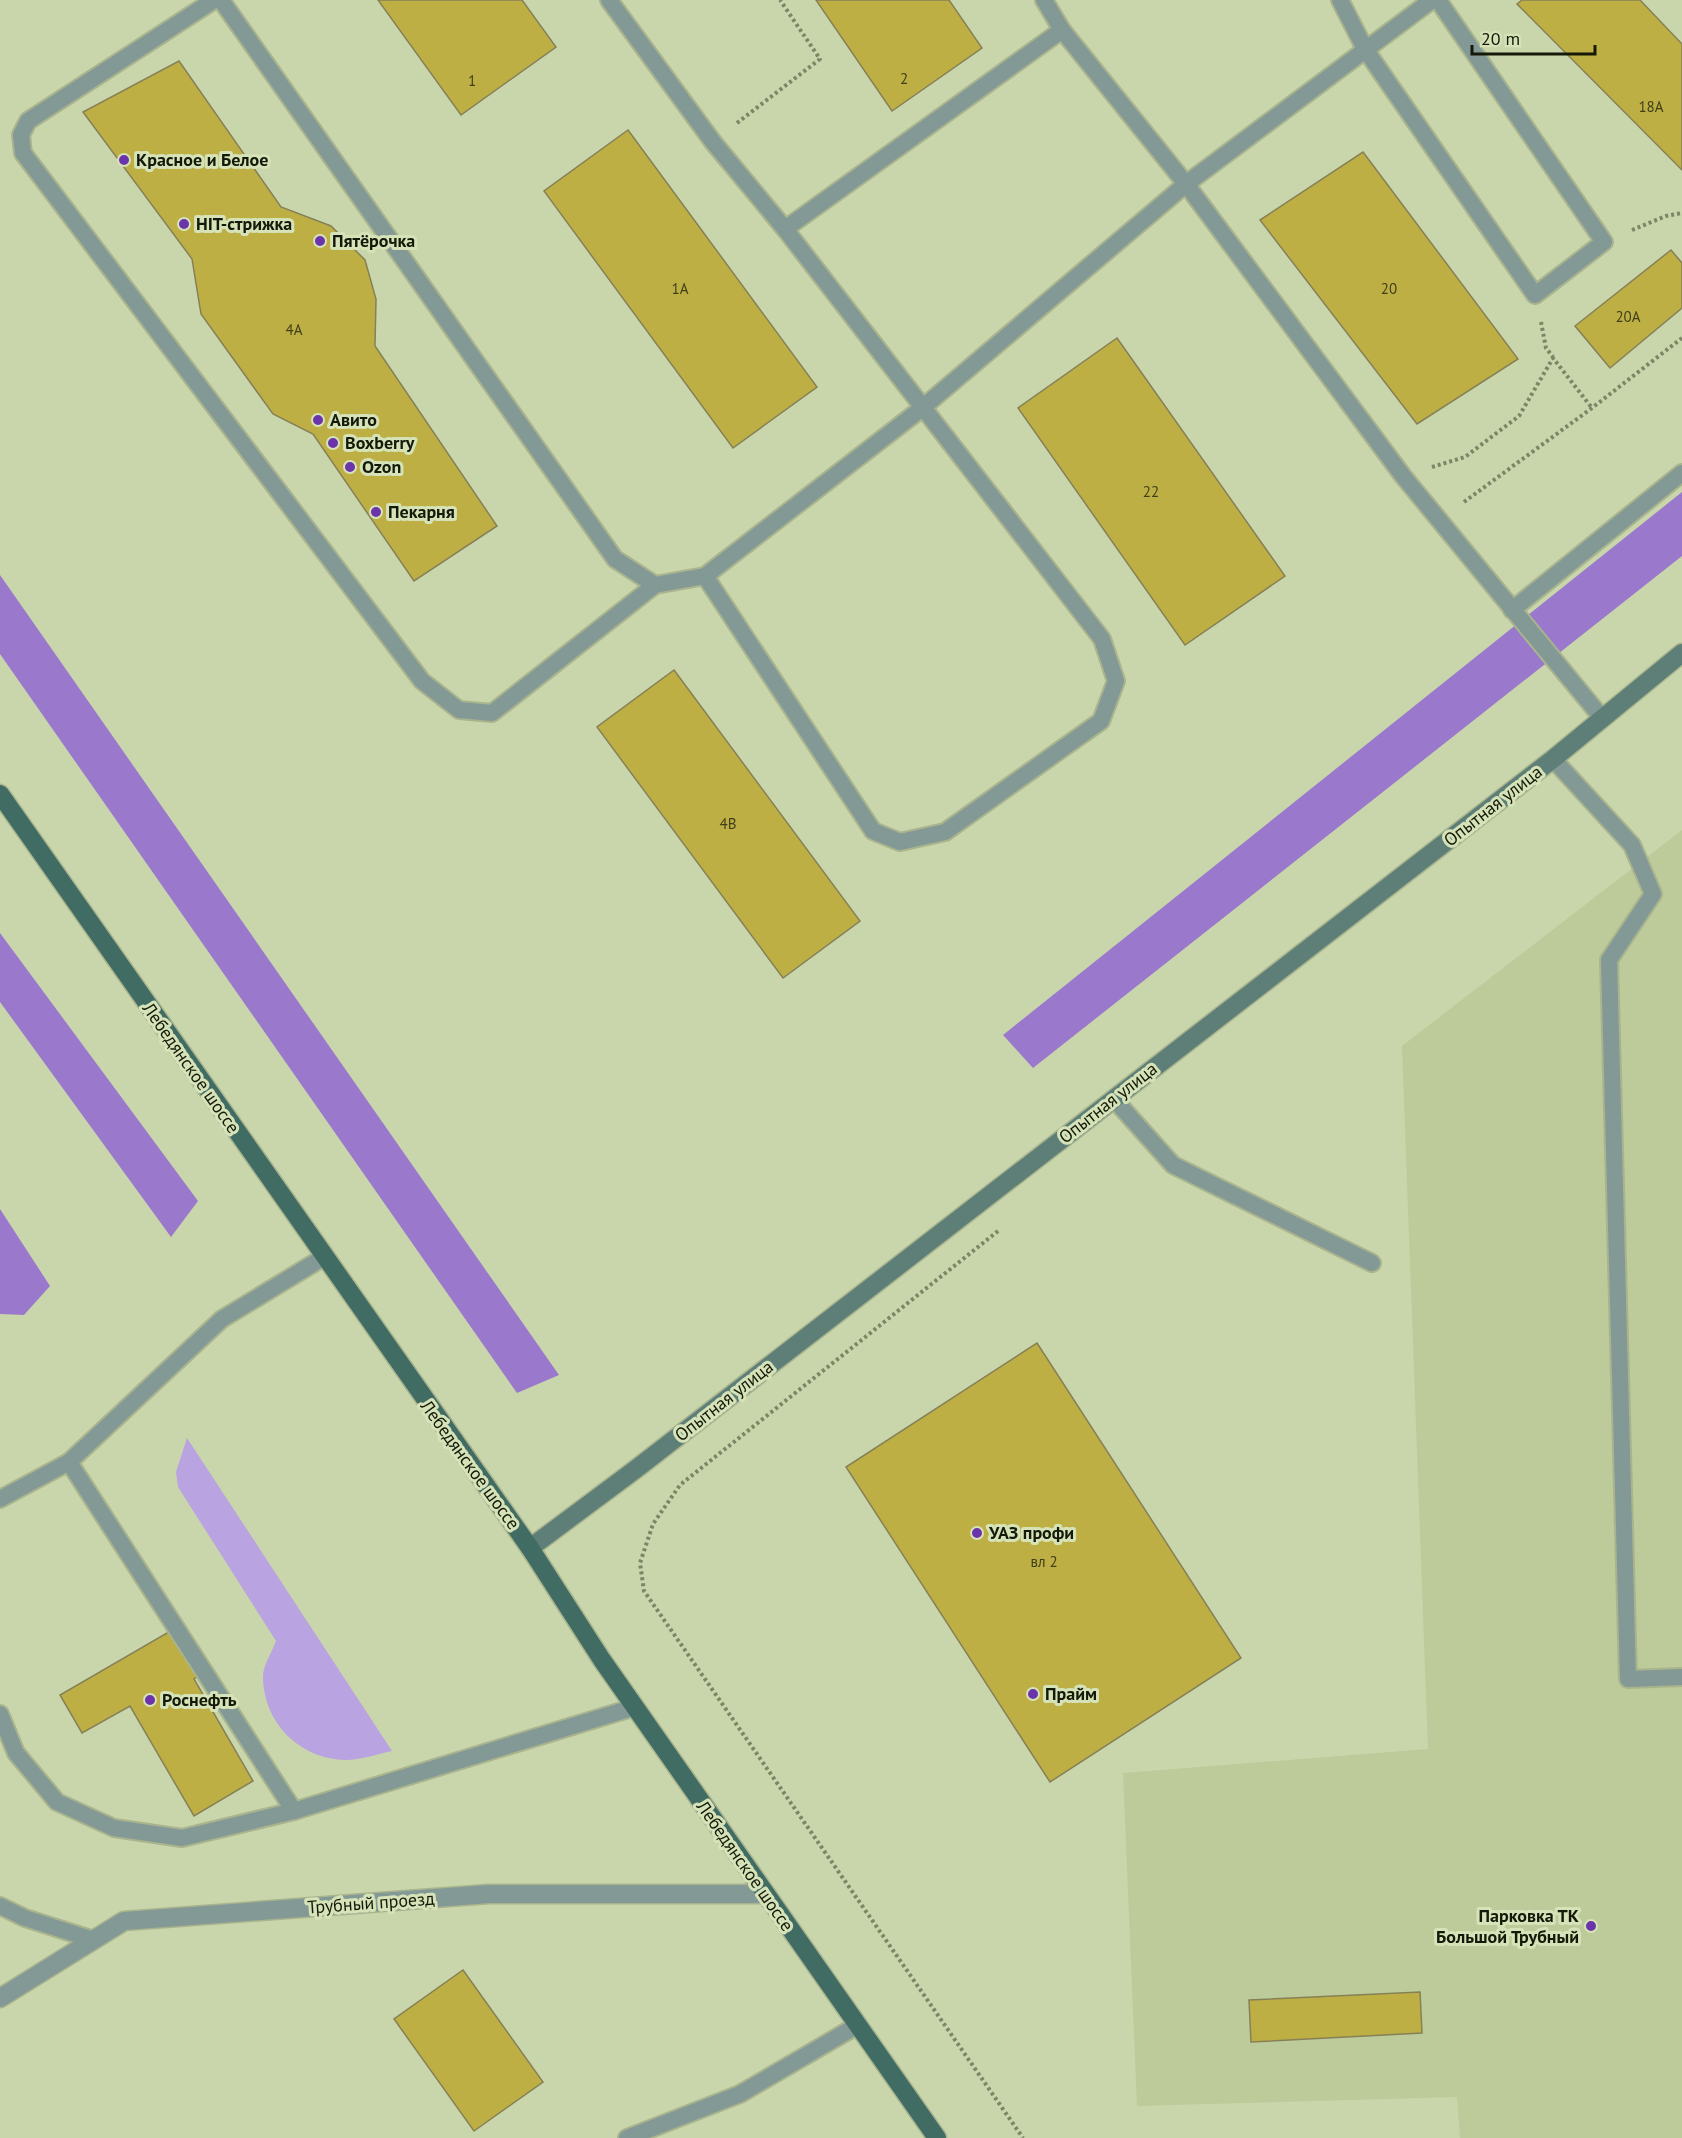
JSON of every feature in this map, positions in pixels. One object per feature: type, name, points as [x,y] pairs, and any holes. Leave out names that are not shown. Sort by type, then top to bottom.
[{"type":"main road","name":"Лебедянское шоссе","points":[[0,794],[530,1548],[635,1707],[938,2138]]},
{"type":"street","name":"Опытная улица","points":[[530,1548],[636,1470],[1553,759],[1682,652]]},
{"type":"street","name":"Трубный проезд","points":[[0,1998],[124,1921],[489,1894],[765,1894]]},
{"type":"lane","points":[[214,0],[28,122],[21,135],[23,153],[422,681],[459,710],[492,713],[655,585],[705,576],[921,409],[1185,184],[1432,0]]},
{"type":"lane","points":[[221,0],[615,559],[655,585]]},
{"type":"lane","points":[[609,0],[713,142],[785,230],[921,409],[1101,639],[1116,681],[1101,721],[945,832],[900,842],[873,831],[705,576]]},
{"type":"lane","points":[[1044,0],[1062,30],[1185,184],[1403,476],[1602,718]]},
{"type":"lane","points":[[1340,0],[1365,49],[1535,295],[1604,242],[1438,0]]},
{"type":"lane","points":[[785,230],[1062,30]]},
{"type":"lane","points":[[1512,610],[1682,472]]},
{"type":"lane","points":[[1553,759],[1632,845],[1653,894],[1609,960],[1628,1679],[1682,1677]]},
{"type":"lane","points":[[1114,1099],[1173,1165],[1372,1263]]},
{"type":"lane","points":[[0,1499],[69,1462],[222,1320],[324,1257]]},
{"type":"lane","points":[[69,1462],[294,1811]]},
{"type":"lane","points":[[0,1713],[16,1753],[57,1802],[114,1828],[182,1838],[294,1811],[635,1707]]},
{"type":"lane","points":[[0,1906],[25,1918],[94,1940]]},
{"type":"lane","points":[[627,2138],[740,2094],[858,2025]]},
{"type":"path","points":[[713,142],[820,59],[780,0]]},
{"type":"path","points":[[1604,242],[1666,216],[1681,213]]},
{"type":"path","points":[[1535,295],[1546,348],[1592,408]]},
{"type":"path","points":[[1439,520],[1592,408],[1682,338]]},
{"type":"path","points":[[1403,476],[1465,457],[1520,416],[1553,357]]},
{"type":"path","points":[[1005,1226],[680,1485],[654,1524],[640,1563],[644,1591],[1023,2138]]},
{"type":"shaded area","points":[[1682,492],[1682,556],[1033,1068],[1003,1035]]},
{"type":"shaded area","points":[[0,575],[559,1375],[517,1393],[0,654]]},
{"type":"shaded area","points":[[1682,830],[1682,2138],[1460,2138],[1457,2097],[1137,2106],[1123,1773],[1428,1749],[1402,1046]]},
{"type":"shaded area","points":[[0,933],[198,1201],[171,1237],[0,1002]]},
{"type":"shaded area","points":[[0,1209],[50,1286],[24,1315],[0,1314]]},
{"type":"shaded area","points":[[187,1438],[392,1751],[351,1760],[329,1758],[299,1745],[277,1723],[269,1708],[263,1676],[276,1641],[178,1487],[176,1472]]},
{"type":"building","points":[[378,0],[522,0],[556,47],[461,115]]},
{"type":"building","points":[[816,0],[949,0],[982,48],[892,111]]},
{"type":"building","points":[[1522,0],[1640,0],[1682,44],[1682,170],[1517,4]]},
{"type":"building","points":[[179,61],[281,207],[331,226],[365,260],[376,299],[375,346],[497,526],[414,581],[313,434],[273,414],[201,314],[192,259],[83,112]]},
{"type":"building","points":[[628,130],[817,387],[733,448],[544,191]]},
{"type":"building","points":[[1363,152],[1518,359],[1417,424],[1260,220]]},
{"type":"building","points":[[1671,250],[1682,263],[1682,308],[1610,368],[1575,326]]},
{"type":"building","points":[[1117,338],[1285,576],[1185,645],[1018,408]]},
{"type":"building","points":[[674,670],[860,921],[783,978],[597,727]]},
{"type":"building","points":[[1037,1343],[1241,1658],[1050,1782],[846,1467]]},
{"type":"building","points":[[179,1626],[205,1671],[194,1679],[253,1781],[194,1816],[130,1706],[82,1733],[60,1695]]},
{"type":"building","points":[[463,1970],[543,2082],[474,2131],[394,2019]]},
{"type":"building","points":[[1420,1992],[1422,2033],[1251,2042],[1249,2000]]},
{"type":"place","name":"Красное и Белое","points":[[124,160]]},
{"type":"place","name":"HIT-стрижка","points":[[184,224]]},
{"type":"place","name":"Пятёрочка","points":[[320,241]]},
{"type":"place","name":"Авито","points":[[318,420]]},
{"type":"place","name":"Boxberry","points":[[333,443]]},
{"type":"place","name":"Ozon","points":[[350,467]]},
{"type":"place","name":"Пекарня","points":[[376,512]]},
{"type":"place","name":"УАЗ профи","points":[[977,1533]]},
{"type":"place","name":"Прайм","points":[[1033,1694]]},
{"type":"place","name":"Роснефть","points":[[150,1700]]},
{"type":"place","name":"Парковка ТК Большой Трубный","points":[[1591,1926]]}]
